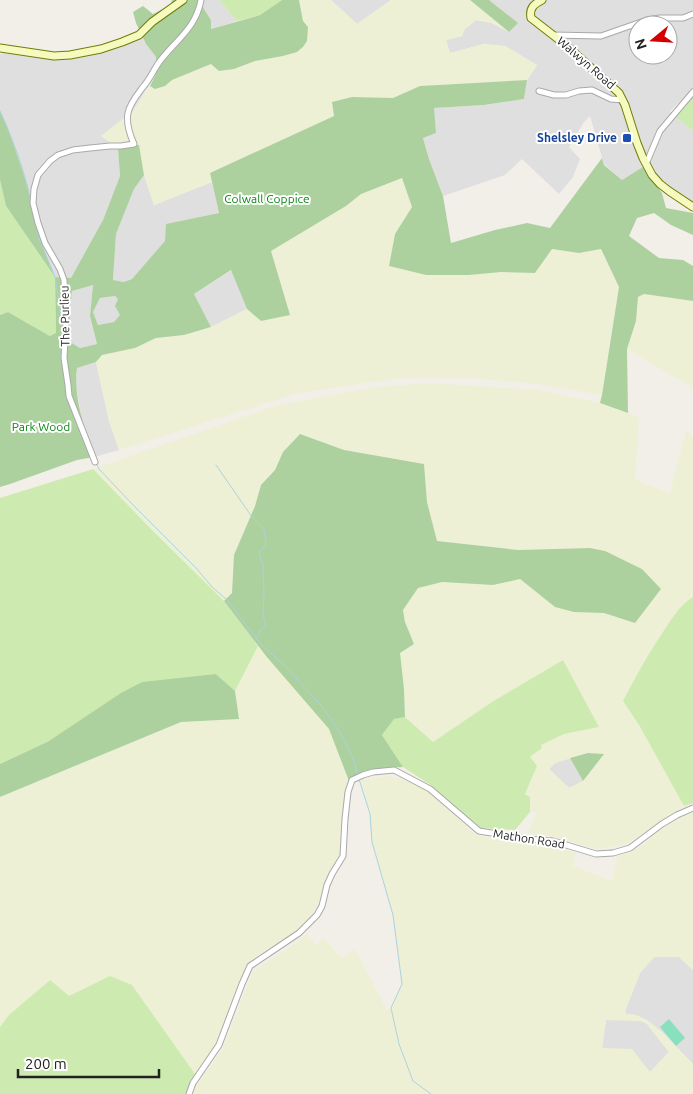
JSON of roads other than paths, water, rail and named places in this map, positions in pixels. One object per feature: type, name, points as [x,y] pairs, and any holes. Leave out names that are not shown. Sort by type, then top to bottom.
[{"type":"main road","points":[[0,48],[54,56],[101,49],[139,34],[152,22],[183,0]]},
{"type":"main road","name":"Walwyn Road","points":[[542,0],[532,8],[530,12],[531,18],[619,93],[635,137],[652,175],[660,184],[693,207]]},
{"type":"street","name":"The Purlieu","points":[[95,462],[68,396],[64,358],[66,321],[64,280],[38,223],[33,203],[34,188],[38,175],[58,155],[73,150],[134,144],[128,124],[128,113],[134,97],[144,86],[160,60],[189,28],[196,16],[201,0]]},
{"type":"street","points":[[553,35],[601,36],[647,20],[684,18],[693,14]]},
{"type":"street","points":[[539,90],[554,95],[566,95],[592,90],[611,99],[623,100]]},
{"type":"street","points":[[646,164],[660,130],[693,92]]},
{"type":"street","name":"Mathon Road","points":[[189,1094],[193,1083],[219,1045],[250,966],[299,933],[317,915],[330,879],[343,856],[348,792],[352,780],[372,772],[394,770],[430,788],[479,831],[553,841],[596,854],[612,853],[630,848],[667,821],[693,808]]},
{"type":"waterway","points":[[0,111],[18,156],[31,203]]},
{"type":"waterway","points":[[31,207],[39,238],[55,277],[62,321],[62,363]]},
{"type":"waterway","points":[[71,393],[74,401]]},
{"type":"waterway","points":[[96,463],[99,469],[134,506],[196,568],[212,587],[226,599],[261,644],[287,668],[325,710],[342,736],[354,761],[358,776]]},
{"type":"waterway","points":[[216,465],[252,517],[264,529],[266,544],[259,553],[263,566],[263,615],[266,625],[260,630],[257,638]]},
{"type":"waterway","points":[[359,779],[370,814],[372,842],[393,915],[402,984],[391,1008],[399,1044],[413,1081],[431,1094]]},
{"type":"place","name":"Shelsley Drive","points":[[627,138]]},
{"type":"park label","name":"Colwall Coppice","points":[[267,199]]},
{"type":"park label","name":"Park Wood","points":[[41,427]]}]
